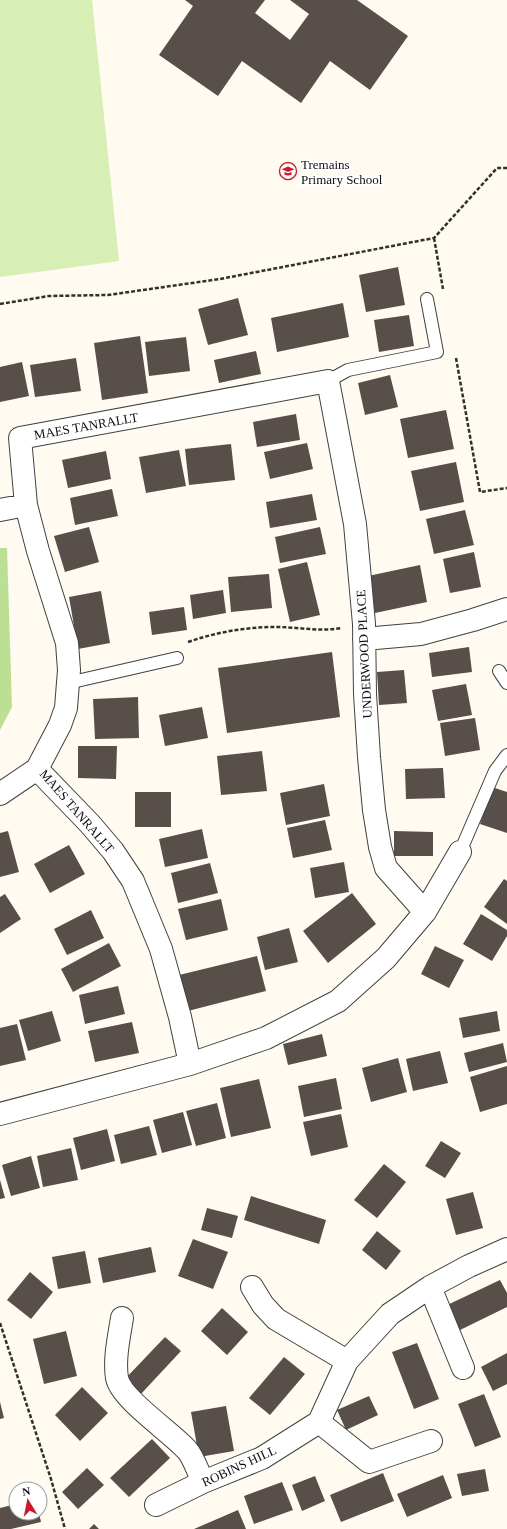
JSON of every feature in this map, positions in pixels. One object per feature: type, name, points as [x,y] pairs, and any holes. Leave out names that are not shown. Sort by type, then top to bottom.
[{"type":"street","name":"MAES TANRALLT","points":[[190,1064],[180,1017],[161,949],[133,881],[113,851],[90,824],[37,769],[60,725],[66,708],[69,670],[67,643],[38,551],[26,505],[20,438],[328,381]]},
{"type":"street","name":"UNDERWOOD PLACE","points":[[328,381],[355,524],[364,632],[369,757],[374,810],[380,847],[386,868],[425,912]]},
{"type":"street","points":[[0,510],[26,505]]},
{"type":"street","points":[[364,632],[421,634],[507,609]]},
{"type":"street","points":[[0,794],[37,769]]},
{"type":"street","points":[[0,1114],[190,1064],[266,1038],[338,1001],[386,958],[425,912],[460,852]]},
{"type":"street","points":[[432,1441],[369,1462],[318,1422],[347,1361],[390,1314],[430,1287],[469,1266],[507,1249]]},
{"type":"street","points":[[252,1287],[263,1305],[276,1319],[347,1361]]},
{"type":"street","points":[[430,1287],[463,1368]]},
{"type":"street","points":[[122,1318],[116,1361],[117,1380],[125,1392],[142,1410],[175,1438],[188,1452],[203,1482]]},
{"type":"street","name":"ROBINS HILL","points":[[156,1505],[203,1482],[262,1458],[318,1422]]},
{"type":"lane","points":[[328,381],[348,370],[437,352],[427,299]]},
{"type":"lane","points":[[68,682],[177,658]]},
{"type":"lane","points":[[499,671],[507,683]]},
{"type":"lane","points":[[460,852],[494,771],[507,755]]},
{"type":"path","points":[[0,304],[49,296],[108,295],[220,279],[434,238],[497,168],[507,168]]},
{"type":"path","points":[[434,238],[444,292]]},
{"type":"path","points":[[455,354],[480,492],[507,488]]},
{"type":"path","points":[[184,643],[218,633],[247,628],[277,627],[364,632]]},
{"type":"path","points":[[0,1323],[51,1479],[65,1529]]},
{"type":"green space","points":[[0,0],[92,0],[119,261],[0,277]]},
{"type":"green space","points":[[0,548],[7,548],[12,707],[0,730]]},
{"type":"building","points":[[185,0],[265,0],[255,13],[290,40],[309,14],[290,0],[357,0],[408,36],[370,90],[330,61],[301,103],[242,61],[218,96],[159,55],[193,6]]},
{"type":"building","points":[[398,267],[405,305],[366,312],[359,275]]},
{"type":"building","points":[[238,298],[248,335],[208,345],[198,309]]},
{"type":"building","points":[[343,303],[349,337],[277,352],[271,318]]},
{"type":"building","points":[[409,315],[414,346],[379,352],[374,320]]},
{"type":"building","points":[[140,336],[148,393],[102,400],[94,343]]},
{"type":"building","points":[[186,337],[190,371],[149,376],[145,342]]},
{"type":"building","points":[[256,351],[261,374],[219,383],[214,360]]},
{"type":"building","points":[[76,358],[81,391],[35,397],[30,365]]},
{"type":"building","points":[[22,362],[29,396],[0,402],[0,367]]},
{"type":"building","points":[[390,375],[398,407],[365,415],[358,383]]},
{"type":"building","points":[[446,410],[454,449],[408,458],[400,419]]},
{"type":"building","points":[[296,414],[300,440],[257,447],[253,422]]},
{"type":"building","points":[[307,443],[313,469],[270,479],[264,452]]},
{"type":"building","points":[[231,444],[235,480],[189,485],[185,449]]},
{"type":"building","points":[[179,450],[186,486],[146,493],[139,457]]},
{"type":"building","points":[[106,451],[111,479],[68,488],[62,460]]},
{"type":"building","points":[[456,462],[464,502],[420,511],[411,471]]},
{"type":"building","points":[[112,489],[118,516],[75,525],[70,498]]},
{"type":"building","points":[[312,494],[317,520],[270,528],[266,502]]},
{"type":"building","points":[[465,510],[474,545],[434,554],[426,519]]},
{"type":"building","points":[[89,527],[99,562],[65,572],[54,536]]},
{"type":"building","points":[[320,527],[326,554],[280,563],[275,537]]},
{"type":"building","points":[[474,552],[481,587],[450,593],[443,559]]},
{"type":"building","points":[[307,562],[320,615],[290,622],[278,569]]},
{"type":"building","points":[[420,565],[427,602],[375,613],[368,576]]},
{"type":"building","points":[[269,574],[272,608],[231,612],[228,577]]},
{"type":"building","points":[[223,590],[226,613],[193,619],[190,595]]},
{"type":"building","points":[[101,591],[110,643],[78,649],[69,597]]},
{"type":"building","points":[[184,607],[187,630],[152,635],[149,612]]},
{"type":"building","points":[[469,647],[472,672],[432,677],[429,653]]},
{"type":"building","points":[[332,652],[340,717],[227,733],[218,668]]},
{"type":"building","points":[[404,670],[407,703],[379,705],[377,672]]},
{"type":"building","points":[[466,684],[472,715],[438,721],[432,690]]},
{"type":"building","points":[[138,697],[139,738],[95,739],[93,699]]},
{"type":"building","points":[[202,707],[208,738],[165,746],[159,715]]},
{"type":"building","points":[[475,718],[480,750],[445,756],[440,723]]},
{"type":"building","points":[[78,746],[117,746],[116,779],[78,778]]},
{"type":"building","points":[[262,751],[267,791],[221,795],[217,756]]},
{"type":"building","points":[[443,768],[445,798],[406,799],[405,769]]},
{"type":"building","points":[[324,784],[330,816],[286,825],[280,793]]},
{"type":"building","points":[[492,787],[507,792],[507,833],[480,824]]},
{"type":"building","points":[[135,792],[171,792],[171,827],[135,827]]},
{"type":"building","points":[[325,820],[332,850],[293,858],[287,828]]},
{"type":"building","points":[[202,829],[208,858],[165,867],[159,839]]},
{"type":"building","points":[[8,831],[19,872],[0,877],[0,833]]},
{"type":"building","points":[[394,831],[433,832],[433,856],[394,856]]},
{"type":"building","points":[[69,845],[85,874],[50,893],[34,864]]},
{"type":"building","points":[[344,862],[349,892],[315,898],[310,868]]},
{"type":"building","points":[[210,863],[218,893],[178,903],[171,873]]},
{"type":"building","points":[[504,879],[507,881],[507,924],[484,907]]},
{"type":"building","points":[[352,893],[376,924],[328,963],[303,931]]},
{"type":"building","points":[[5,894],[21,919],[0,933],[0,897]]},
{"type":"building","points":[[221,899],[228,930],[186,940],[178,909]]},
{"type":"building","points":[[91,910],[104,938],[67,955],[54,929]]},
{"type":"building","points":[[481,914],[507,930],[507,936],[492,961],[463,944]]},
{"type":"building","points":[[289,928],[298,962],[265,970],[257,937]]},
{"type":"building","points":[[109,943],[121,966],[73,992],[61,969]]},
{"type":"building","points":[[435,946],[464,960],[449,988],[421,974]]},
{"type":"building","points":[[257,956],[266,991],[184,1012],[175,976]]},
{"type":"building","points":[[118,986],[125,1014],[85,1024],[79,995]]},
{"type":"building","points":[[52,1011],[61,1041],[28,1051],[19,1020]]},
{"type":"building","points":[[497,1011],[500,1031],[463,1038],[459,1018]]},
{"type":"building","points":[[132,1022],[139,1053],[95,1062],[88,1031]]},
{"type":"building","points":[[17,1024],[26,1060],[0,1066],[0,1028]]},
{"type":"building","points":[[322,1034],[327,1056],[288,1065],[283,1044]]},
{"type":"building","points":[[503,1043],[507,1062],[469,1072],[464,1053]]},
{"type":"building","points":[[440,1051],[448,1083],[413,1091],[406,1059]]},
{"type":"building","points":[[398,1058],[407,1092],[371,1102],[362,1068]]},
{"type":"building","points":[[507,1066],[507,1104],[480,1112],[470,1077]]},
{"type":"building","points":[[336,1078],[342,1109],[304,1117],[298,1086]]},
{"type":"building","points":[[259,1079],[271,1128],[231,1137],[220,1088]]},
{"type":"building","points":[[217,1103],[226,1138],[196,1146],[186,1111]]},
{"type":"building","points":[[183,1112],[192,1145],[162,1153],[153,1120]]},
{"type":"building","points":[[341,1114],[348,1147],[311,1156],[303,1122]]},
{"type":"building","points":[[149,1126],[157,1155],[121,1164],[114,1135]]},
{"type":"building","points":[[107,1129],[115,1161],[81,1170],[73,1138]]},
{"type":"building","points":[[441,1141],[461,1153],[445,1178],[425,1166]]},
{"type":"building","points":[[71,1148],[78,1180],[43,1187],[37,1156]]},
{"type":"building","points":[[31,1156],[40,1188],[11,1196],[2,1165]]},
{"type":"building","points":[[384,1164],[406,1182],[377,1218],[354,1200]]},
{"type":"building","points":[[0,1180],[5,1198],[0,1199]]},
{"type":"building","points":[[473,1192],[483,1228],[456,1235],[446,1199]]},
{"type":"building","points":[[251,1196],[326,1220],[319,1244],[244,1220]]},
{"type":"building","points":[[207,1208],[238,1216],[232,1238],[201,1230]]},
{"type":"building","points":[[377,1231],[401,1251],[386,1270],[362,1250]]},
{"type":"building","points":[[193,1239],[228,1252],[213,1289],[178,1276]]},
{"type":"building","points":[[151,1247],[156,1272],[103,1283],[98,1258]]},
{"type":"building","points":[[85,1251],[91,1283],[58,1289],[52,1257]]},
{"type":"building","points":[[30,1272],[53,1292],[31,1319],[7,1300]]},
{"type":"building","points":[[500,1280],[507,1293],[507,1307],[456,1332],[443,1307]]},
{"type":"building","points":[[222,1308],[248,1332],[227,1355],[201,1331]]},
{"type":"building","points":[[66,1331],[77,1376],[44,1384],[33,1339]]},
{"type":"building","points":[[165,1337],[181,1351],[140,1395],[124,1380]]},
{"type":"building","points":[[417,1343],[439,1399],[414,1409],[392,1352]]},
{"type":"building","points":[[507,1353],[507,1384],[493,1391],[481,1367]]},
{"type":"building","points":[[284,1357],[305,1374],[270,1415],[249,1398]]},
{"type":"building","points":[[82,1387],[108,1413],[80,1441],[55,1415]]},
{"type":"building","points":[[484,1394],[501,1437],[475,1447],[458,1404]]},
{"type":"building","points":[[369,1396],[378,1415],[346,1430],[337,1410]]},
{"type":"building","points":[[0,1402],[4,1418],[0,1419]]},
{"type":"building","points":[[226,1406],[234,1451],[199,1457],[191,1412]]},
{"type":"building","points":[[152,1439],[170,1458],[129,1497],[110,1478]]},
{"type":"building","points":[[87,1468],[104,1485],[78,1509],[62,1492]]},
{"type":"building","points":[[485,1469],[489,1491],[462,1496],[457,1474]]},
{"type":"building","points":[[383,1473],[394,1501],[341,1522],[330,1495]]},
{"type":"building","points":[[443,1475],[452,1498],[407,1517],[397,1494]]},
{"type":"building","points":[[315,1476],[325,1501],[302,1511],[292,1485]]},
{"type":"building","points":[[282,1482],[293,1510],[254,1524],[244,1496]]},
{"type":"building","points":[[8,1506],[8,1521],[41,1522],[11,1529],[0,1529],[0,1508]]},
{"type":"building","points":[[238,1510],[246,1529],[194,1529]]},
{"type":"building","points":[[94,1524],[99,1529],[89,1529]]},
{"type":"place","name":"Tremains Primary School","points":[[288,171]]}]
